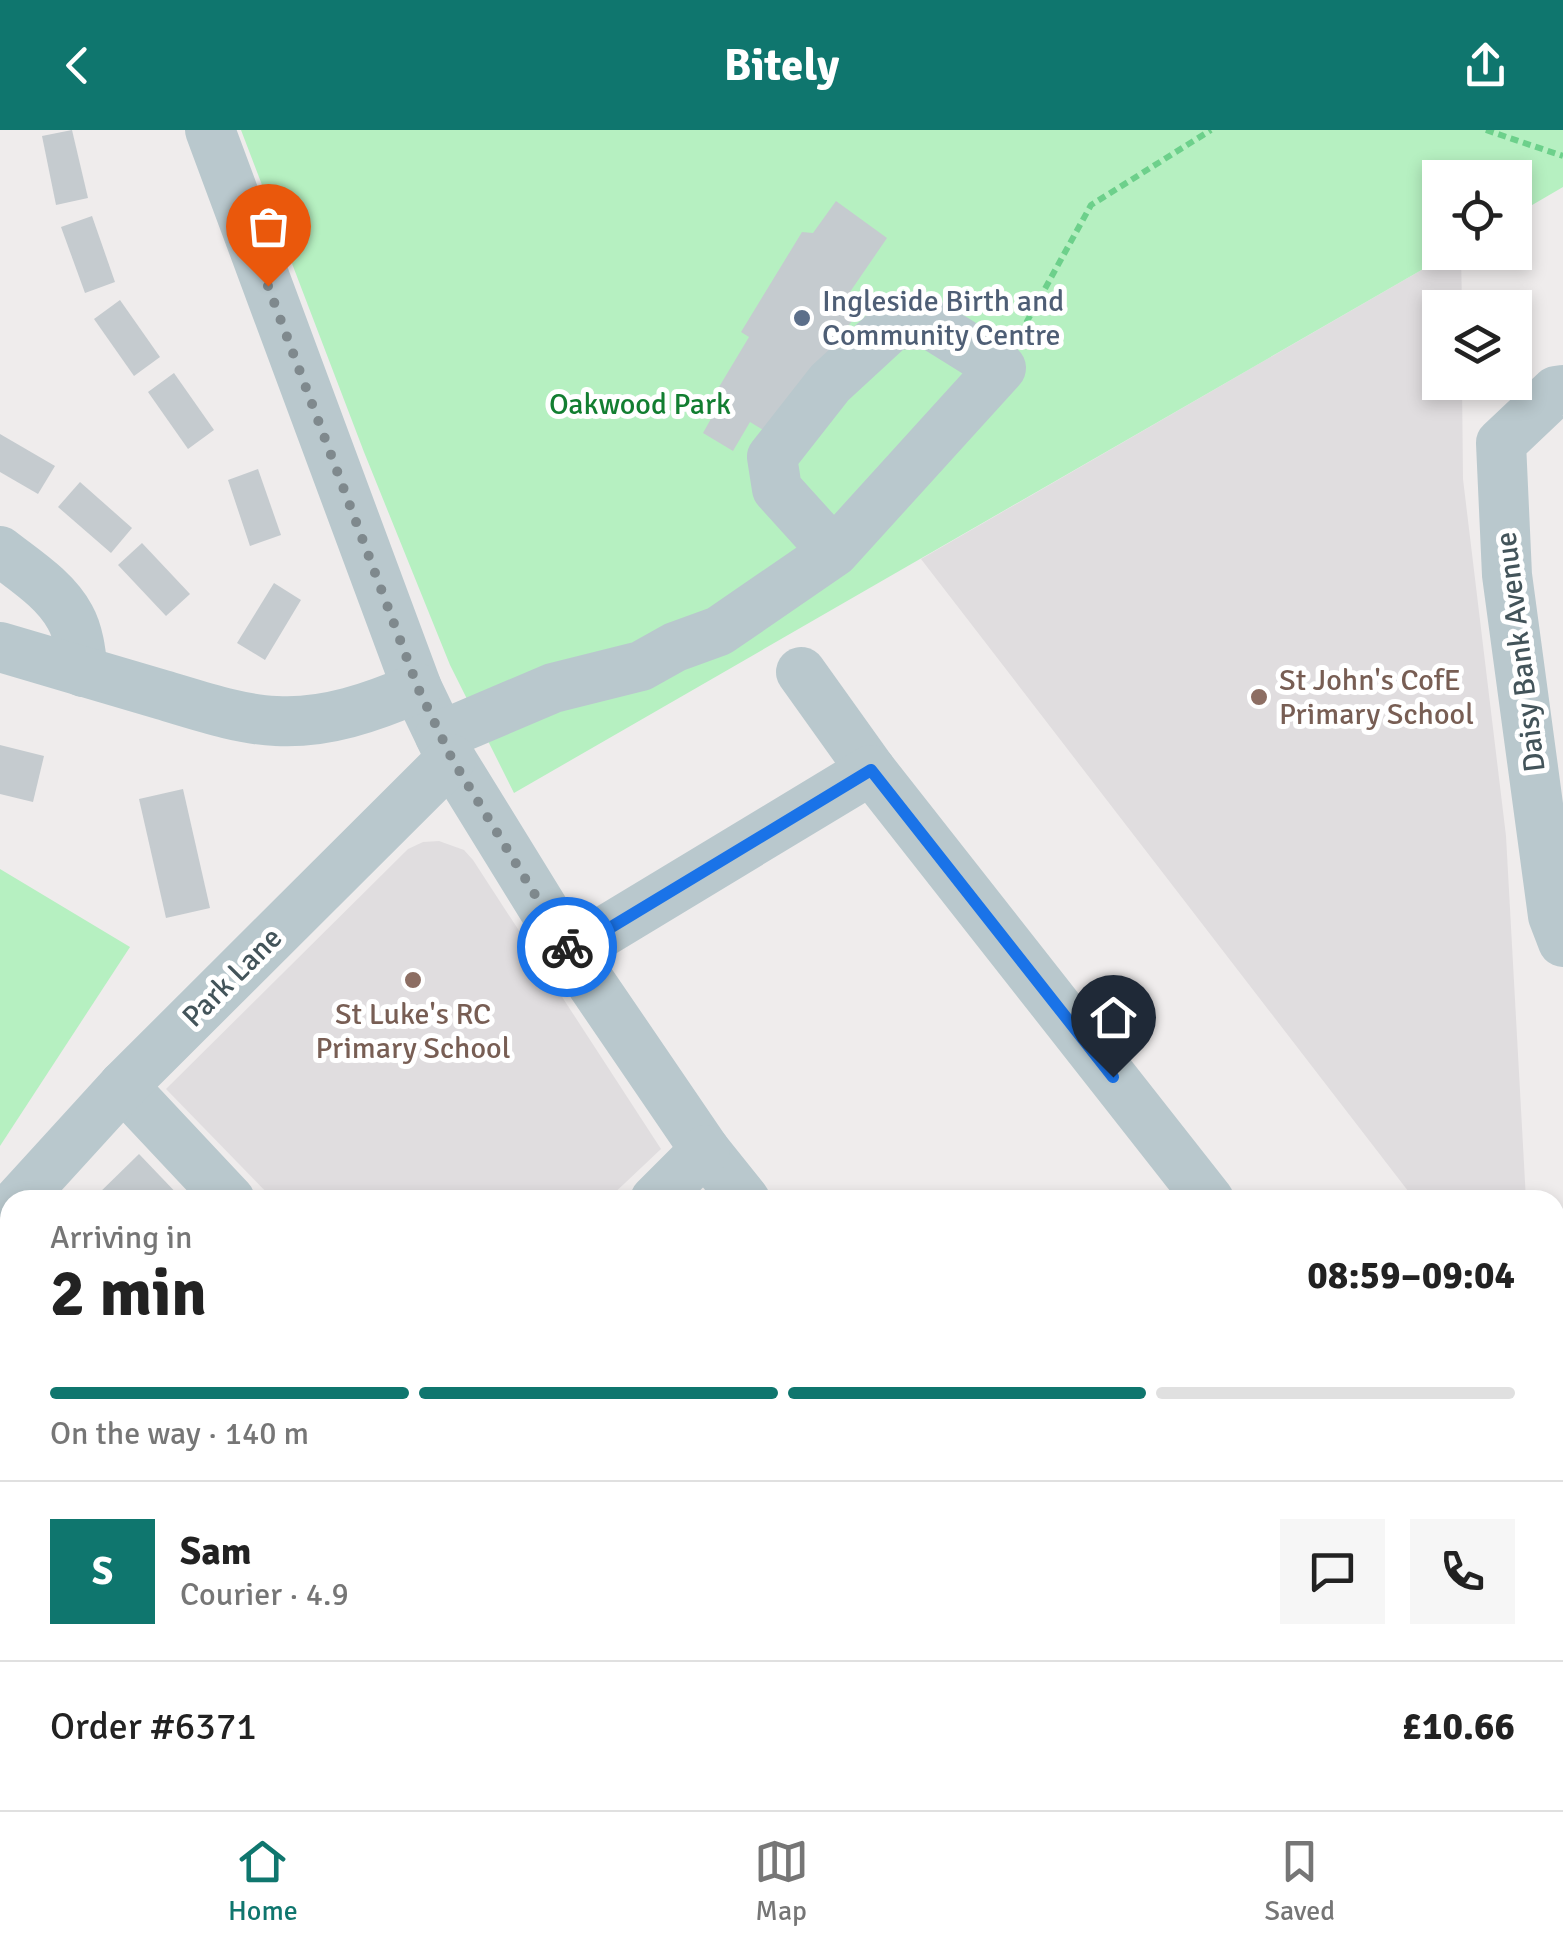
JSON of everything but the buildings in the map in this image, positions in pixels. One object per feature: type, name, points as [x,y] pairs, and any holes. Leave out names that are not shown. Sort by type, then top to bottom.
[{"type":"street","points":[[210,130],[418,688],[446,748],[570,952],[705,1150],[738,1190]]},
{"type":"street","points":[[446,748],[554,688],[640,666],[675,647],[719,631],[834,552],[1001,368],[932,325],[894,324],[830,383],[772,457],[778,489],[834,552]]},
{"type":"street","name":"Daisy Bank Avenue","points":[[1563,390],[1556,391],[1500,443],[1507,575],[1553,916],[1563,942]]},
{"type":"street","points":[[0,552],[46,587],[70,618],[83,672]]},
{"type":"street","points":[[0,647],[209,708],[274,722],[340,714],[418,688]]},
{"type":"street","points":[[801,672],[871,770],[1202,1190]]},
{"type":"street","name":"Park Lane","points":[[28,1190],[446,748]]},
{"type":"street","points":[[570,952],[871,770]]},
{"type":"street","points":[[123,1086],[221,1190]]},
{"type":"street","points":[[665,1190],[705,1150]]},
{"type":"path","points":[[1001,368],[1091,205],[1212,130]]},
{"type":"path","points":[[1486,130],[1563,156]]},
{"type":"shaded area","name":"St John's CofE Primary School","points":[[1422,270],[1461,270],[1462,290],[1422,290],[1422,400],[1462,400],[1463,479],[1506,836],[1525,1190],[1407,1190],[921,559]]},
{"type":"shaded area","name":"St Luke's RC Primary School","points":[[439,841],[464,850],[473,860],[661,1149],[618,1190],[264,1190],[166,1089],[408,849],[423,842]]},
{"type":"green space","name":"Oakwood Park","points":[[241,130],[1563,130],[1563,187],[1532,205],[1532,160],[1422,160],[1422,270],[514,793],[450,665]]},
{"type":"green space","points":[[0,869],[130,947],[0,1146]]},
{"type":"way so far","points":[[268,286],[418,688],[452,759],[567,947]]},
{"type":"place","name":"Ingleside Birth and Community Centre","points":[[802,318]]},
{"type":"place","name":"St John's CofE Primary School","points":[[1259,697]]},
{"type":"place","name":"St Luke's RC Primary School","points":[[413,980]]},
{"type":"route","points":[[567,947],[570,952],[871,770],[1113,1077]]}]
